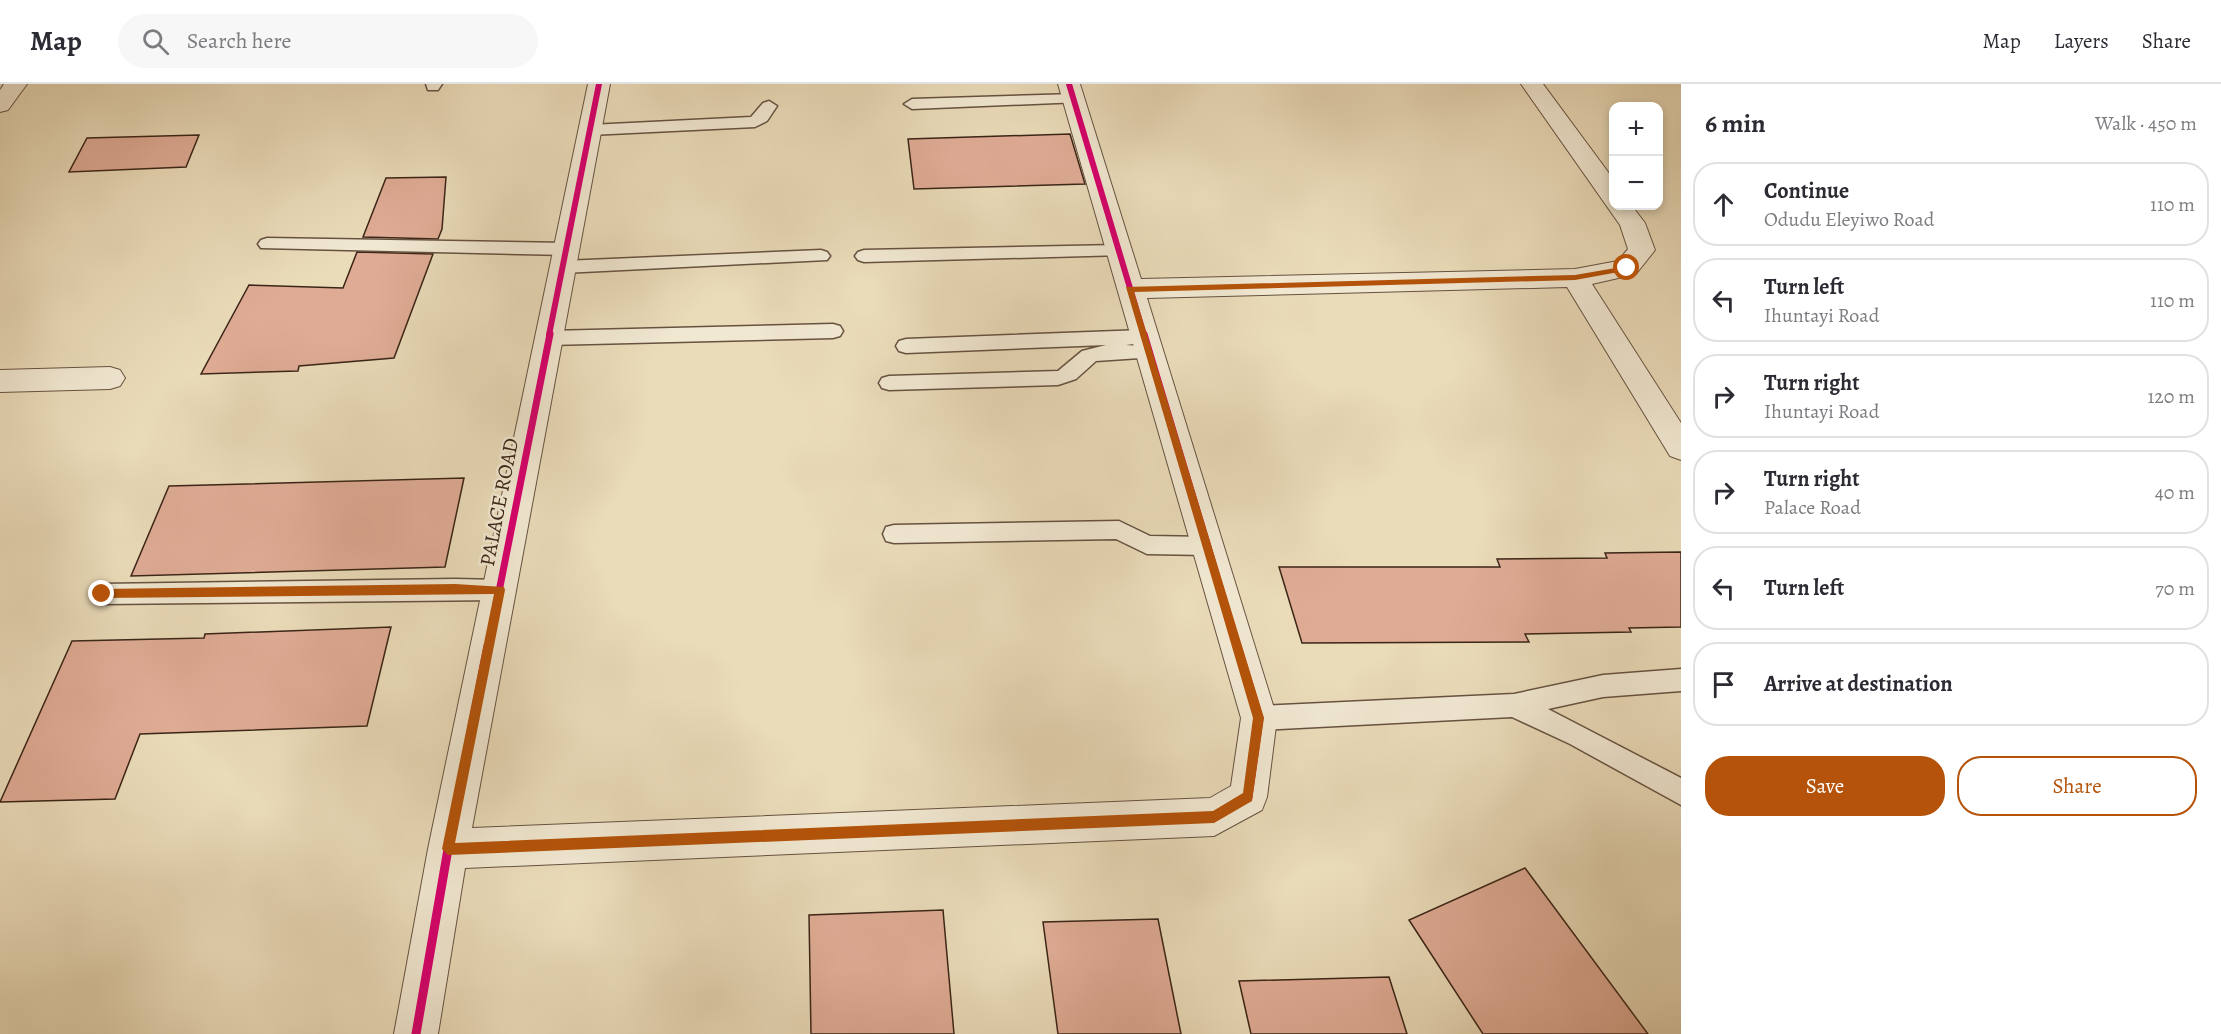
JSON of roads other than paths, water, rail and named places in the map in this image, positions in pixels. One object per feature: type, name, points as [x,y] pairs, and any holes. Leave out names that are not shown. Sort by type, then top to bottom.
[{"type":"street","points":[[0,105],[16,84]]},
{"type":"street","name":"PALACE ROAD","points":[[416,1034],[448,849],[599,84]]},
{"type":"street","points":[[1532,84],[1609,191]]},
{"type":"street","points":[[448,849],[1214,817],[1248,797],[1259,718],[1071,92]]},
{"type":"street","points":[[1129,289],[1575,278],[1627,268],[1642,250],[1632,223],[1622,210]]},
{"type":"street","points":[[1575,278],[1681,448]]},
{"type":"street","points":[[0,381],[110,378]]},
{"type":"lane","points":[[912,104],[1071,92]]},
{"type":"lane","points":[[590,130],[755,122],[761,118],[769,106]]},
{"type":"lane","points":[[267,244],[565,258],[821,256]]},
{"type":"lane","points":[[864,256],[1118,251]]},
{"type":"lane","points":[[549,339],[833,331]]},
{"type":"lane","points":[[906,346],[1146,344]]},
{"type":"lane","points":[[889,383],[1058,378],[1070,375],[1089,356],[1127,352],[1146,344]]},
{"type":"lane","points":[[894,534],[1119,530],[1147,545],[1207,546]]},
{"type":"lane","points":[[102,594],[500,590]]},
{"type":"lane","points":[[1259,718],[1514,705],[1603,686],[1681,680]]},
{"type":"lane","points":[[1514,705],[1579,736],[1681,792]]}]
